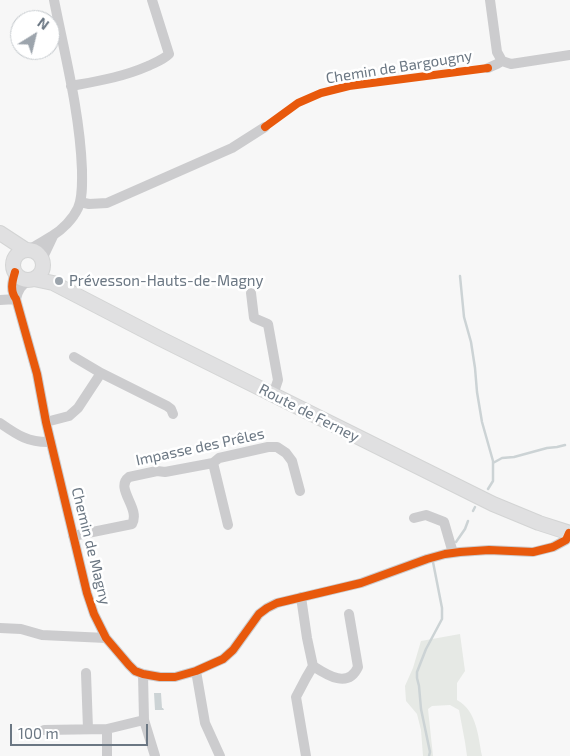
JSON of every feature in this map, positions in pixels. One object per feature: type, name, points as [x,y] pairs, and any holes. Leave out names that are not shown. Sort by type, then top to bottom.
[{"type":"main road","points":[[0,234],[39,256],[37,273],[21,278],[0,234]]},
{"type":"main road","points":[[14,266],[18,254],[27,250]]},
{"type":"main road","name":"Route de Ferney","points":[[37,273],[53,283],[273,395],[493,504],[569,533]]},
{"type":"street","points":[[0,300],[16,299],[21,286],[37,273],[53,236],[74,215],[80,202],[82,181],[81,144],[54,0]]},
{"type":"street","points":[[71,86],[115,78],[165,59],[169,54],[152,0]]},
{"type":"street","points":[[490,0],[497,52],[502,61]]},
{"type":"street","name":"Chemin de Bargougny","points":[[488,68],[502,61],[511,64],[570,56]]},
{"type":"street","points":[[80,202],[90,204],[107,203],[232,148],[264,127]]},
{"type":"street","points":[[27,250],[53,236]]},
{"type":"street","name":"Chemin de Magny","points":[[14,266],[12,294],[16,299],[37,374],[46,422],[87,593],[94,614],[106,638],[129,665],[143,674]]},
{"type":"street","points":[[250,293],[254,318],[268,324],[278,380],[273,395]]},
{"type":"street","points":[[74,357],[101,373],[167,406],[173,414]]},
{"type":"street","points":[[46,422],[69,416],[78,408],[101,373]]},
{"type":"street","points":[[0,423],[26,439],[41,443],[51,442]]},
{"type":"street","name":"Impasse des Prêles","points":[[73,536],[132,524],[134,514],[126,496],[124,484],[129,477],[213,463],[219,458],[268,448],[277,447],[286,453],[292,461],[300,491]]},
{"type":"street","points":[[213,463],[228,525]]},
{"type":"street","points":[[414,518],[426,515],[444,522],[453,553]]},
{"type":"street","points":[[155,756],[144,720],[143,674],[175,677],[214,664],[230,654],[259,614],[267,608],[287,600],[361,583],[427,559],[453,553],[489,550],[533,552],[553,547],[566,540],[569,533]]},
{"type":"street","points":[[301,597],[313,666],[296,697],[306,756]]},
{"type":"street","points":[[313,666],[334,678],[345,678],[355,673],[358,667],[349,614]]},
{"type":"street","points":[[0,628],[21,629],[42,636],[106,638]]},
{"type":"street","points":[[196,671],[205,723],[220,756]]},
{"type":"street","points":[[86,673],[88,729]]},
{"type":"street","points":[[44,730],[107,728],[144,720]]},
{"type":"street","points":[[107,728],[107,756]]},
{"type":"shaded area","points":[[460,634],[465,671],[457,683],[457,700],[464,705],[473,717],[482,756],[467,756],[459,710],[450,705],[432,706],[428,709],[433,756],[423,756],[421,730],[417,714],[406,701],[405,686],[413,668],[421,641]]},
{"type":"shaded area","points":[[154,693],[161,693],[162,708],[164,710],[155,710]]},
{"type":"waterway","points":[[460,276],[464,317],[471,342],[482,422],[493,461],[493,481],[488,489]]},
{"type":"waterway","points":[[493,463],[502,458],[565,445]]},
{"type":"waterway","points":[[473,511],[475,507]]},
{"type":"waterway","points":[[456,542],[468,521]]},
{"type":"waterway","points":[[429,756],[430,752],[421,709],[417,672],[426,649],[442,619],[442,608],[433,562]]},
{"type":"cycle path","points":[[265,127],[298,103],[321,93],[349,86],[488,68]]},
{"type":"cycle path","points":[[15,272],[12,290],[37,374],[46,422],[87,593],[94,614],[106,638],[135,671],[160,677],[175,677],[196,671],[223,659],[233,650],[259,614],[277,603],[361,583],[445,554],[489,550],[533,552],[553,547],[566,540],[569,533]]},
{"type":"place","name":"Prévesson-Hauts-de-Magny","points":[[59,281]]}]
